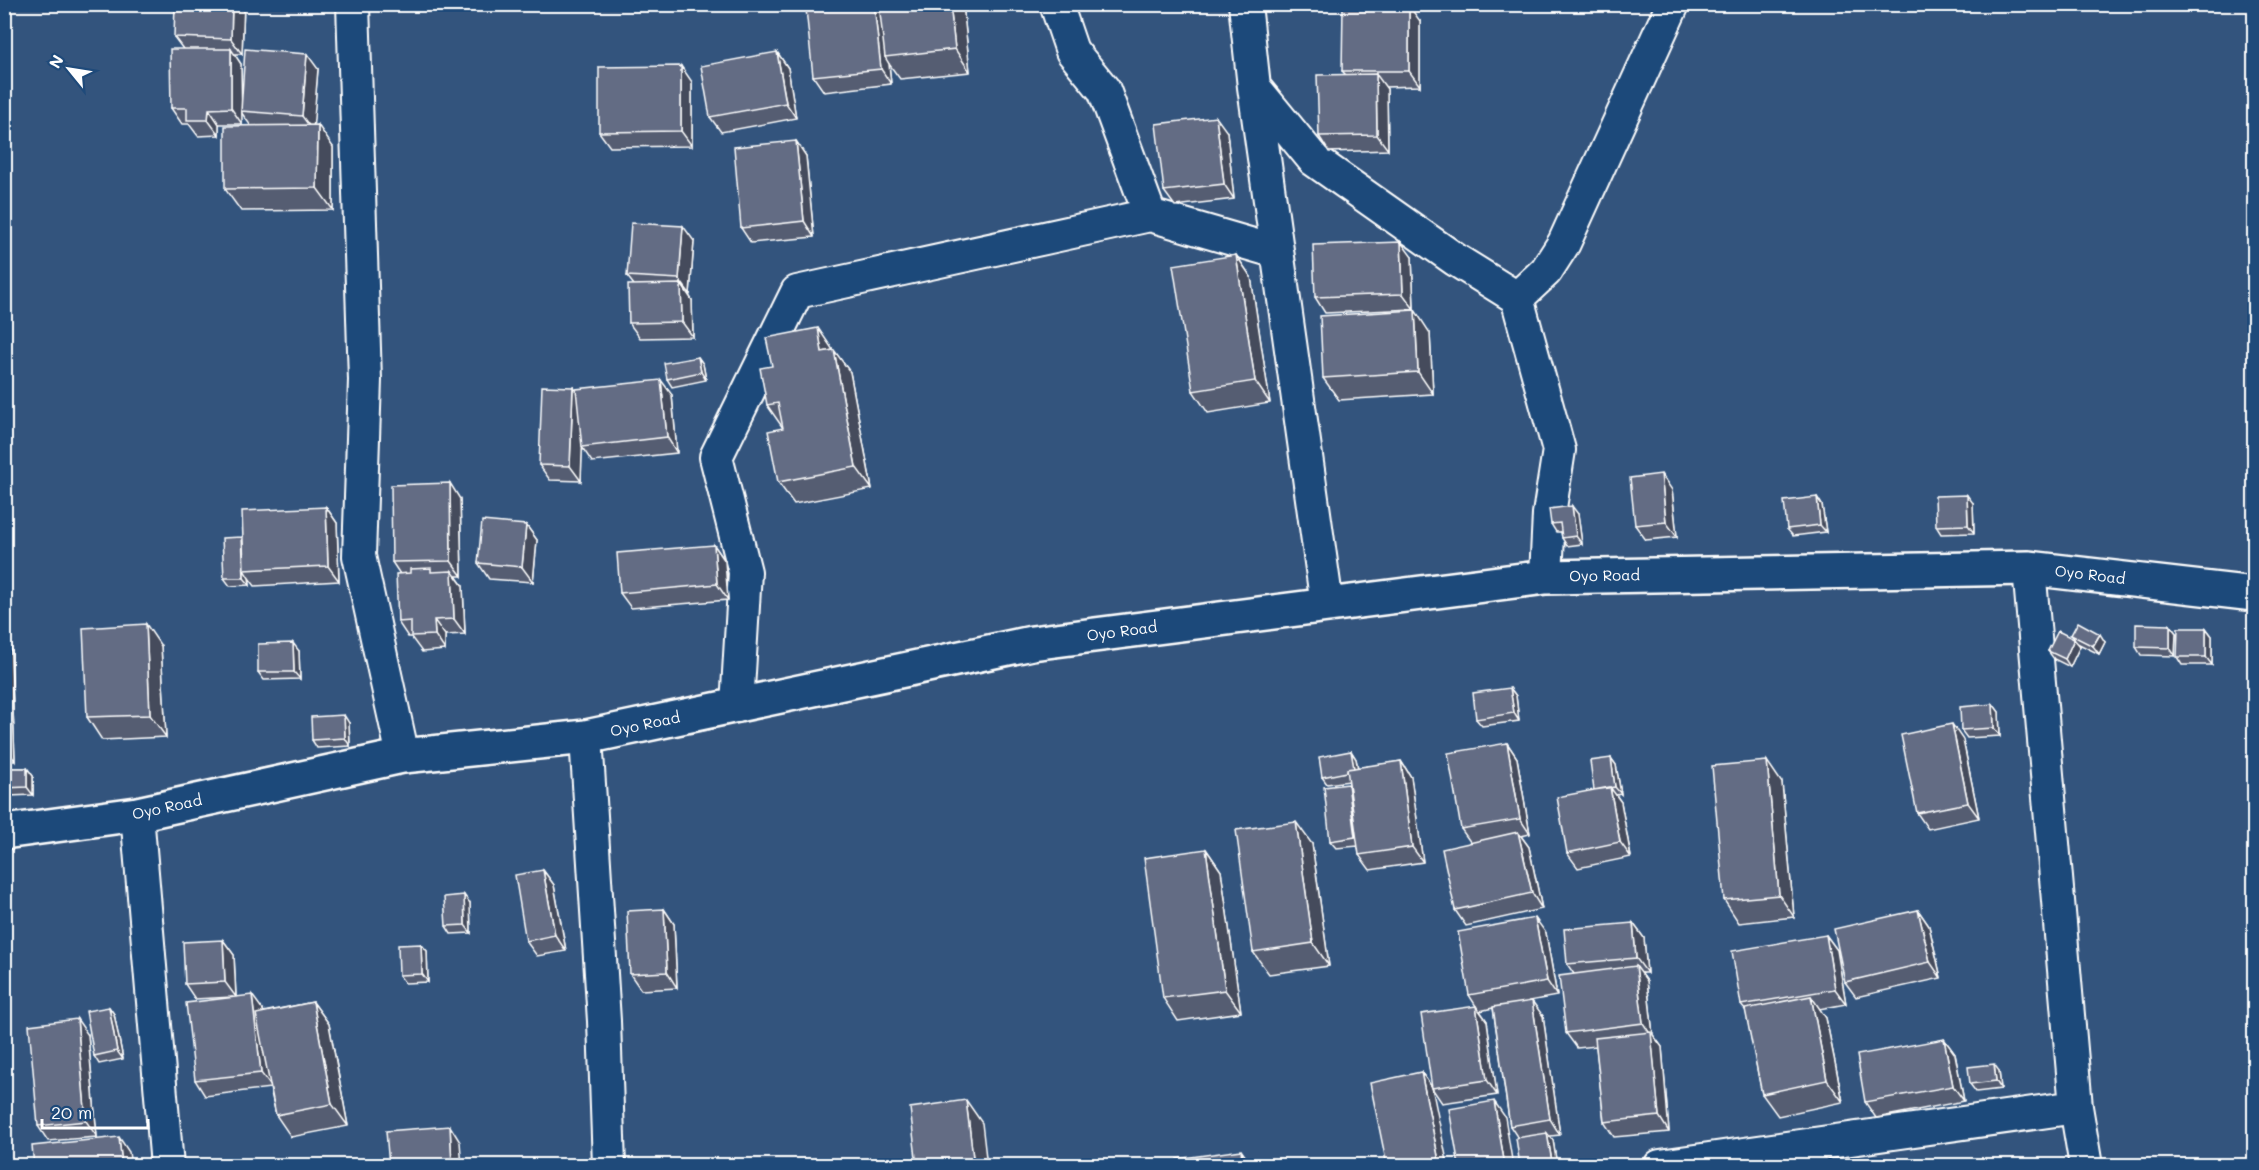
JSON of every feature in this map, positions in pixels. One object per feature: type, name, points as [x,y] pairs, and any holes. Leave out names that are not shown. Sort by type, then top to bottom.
[{"type":"street","points":[[353,4],[365,380],[359,556],[403,756]]},
{"type":"street","points":[[1056,4],[1072,51],[1104,90],[1150,215]]},
{"type":"street","points":[[1245,4],[1254,87],[1327,605]]},
{"type":"street","points":[[1517,298],[1546,271],[1564,243],[1673,4]]},
{"type":"street","points":[[1254,87],[1314,160],[1456,260],[1517,298],[1559,450],[1548,514],[1546,577]]},
{"type":"street","points":[[737,706],[745,572],[716,457],[797,292],[1150,215],[1277,252]]},
{"type":"street","points":[[2029,568],[2076,1107],[2086,1166]]},
{"type":"street","name":"Oyo Road","points":[[4,832],[137,814],[403,756],[586,737],[1032,643],[1546,577],[2029,568],[2254,594]]},
{"type":"street","points":[[586,737],[604,1020],[609,1166]]},
{"type":"street","points":[[137,814],[166,1166]]},
{"type":"street","points":[[1660,1166],[2076,1107]]},
{"type":"building","points":[[175,4],[232,4],[231,39],[174,37]]},
{"type":"building","points":[[847,4],[874,4],[881,69],[813,76],[806,9]]},
{"type":"building","points":[[879,4],[950,4],[955,49],[885,57]]},
{"type":"building","points":[[1343,6],[1409,6],[1409,71],[1342,71]]},
{"type":"building","points":[[170,49],[231,49],[231,108],[209,109],[208,120],[187,120],[187,108],[171,108]]},
{"type":"building","points":[[245,49],[307,54],[302,116],[241,111]]},
{"type":"building","points":[[777,52],[786,103],[710,117],[701,66]]},
{"type":"building","points":[[681,66],[681,131],[599,132],[599,67]]},
{"type":"building","points":[[1376,74],[1377,135],[1319,136],[1317,75]]},
{"type":"building","points":[[1216,117],[1224,184],[1164,191],[1156,124]]},
{"type":"building","points":[[318,125],[317,188],[225,189],[225,126]]},
{"type":"building","points":[[796,141],[804,221],[741,228],[734,147]]},
{"type":"building","points":[[631,223],[683,226],[679,279],[627,276]]},
{"type":"building","points":[[1401,242],[1403,294],[1315,297],[1313,245]]},
{"type":"building","points":[[1236,255],[1255,381],[1193,391],[1173,265]]},
{"type":"building","points":[[681,284],[682,322],[629,323],[628,285]]},
{"type":"building","points":[[1415,310],[1418,372],[1323,378],[1320,316]]},
{"type":"building","points":[[818,328],[822,352],[834,350],[856,467],[778,482],[768,431],[783,428],[778,403],[767,405],[760,368],[772,366],[766,338]]},
{"type":"building","points":[[698,357],[701,372],[667,379],[664,363]]},
{"type":"building","points":[[661,380],[667,437],[582,447],[576,389]]},
{"type":"building","points":[[542,386],[573,387],[570,466],[539,465]]},
{"type":"building","points":[[1661,474],[1666,522],[1635,525],[1630,478]]},
{"type":"building","points":[[450,483],[451,561],[392,562],[391,485]]},
{"type":"building","points":[[1967,495],[1968,525],[1936,526],[1935,496]]},
{"type":"building","points":[[1817,497],[1820,525],[1787,529],[1784,501]]},
{"type":"building","points":[[1572,506],[1576,536],[1562,538],[1560,523],[1551,524],[1549,509]]},
{"type":"building","points":[[326,507],[328,566],[244,570],[242,511]]},
{"type":"building","points":[[482,521],[526,525],[522,567],[478,563]]},
{"type":"building","points":[[242,537],[244,578],[224,578],[222,538]]},
{"type":"building","points":[[714,545],[717,584],[620,593],[617,553]]},
{"type":"building","points":[[431,568],[431,572],[452,571],[454,619],[434,620],[435,635],[411,636],[411,621],[398,622],[396,574],[410,573],[410,569]]},
{"type":"building","points":[[2078,622],[2100,634],[2093,646],[2071,635]]},
{"type":"building","points":[[146,624],[150,715],[87,717],[83,628]]},
{"type":"building","points":[[2136,624],[2170,625],[2170,648],[2136,647]]},
{"type":"building","points":[[2178,628],[2206,628],[2206,657],[2177,657]]},
{"type":"building","points":[[2058,631],[2074,639],[2065,659],[2048,651]]},
{"type":"building","points":[[293,643],[294,672],[258,672],[258,644]]},
{"type":"building","points":[[1510,688],[1514,713],[1476,719],[1473,693]]},
{"type":"building","points":[[1993,704],[1994,728],[1961,730],[1960,707]]},
{"type":"building","points":[[344,715],[345,738],[312,740],[311,717]]},
{"type":"building","points":[[1952,724],[1968,803],[1917,813],[1901,735]]},
{"type":"building","points":[[1507,743],[1520,819],[1461,829],[1448,753]]},
{"type":"building","points":[[1351,751],[1354,768],[1347,769],[1347,772],[1322,777],[1319,757]]},
{"type":"building","points":[[1611,758],[1615,787],[1594,790],[1590,761]]},
{"type":"building","points":[[1401,761],[1412,847],[1359,855],[1347,769]]},
{"type":"building","points":[[1767,761],[1779,895],[1724,900],[1712,766]]},
{"type":"building","points":[[4,768],[27,768],[27,787],[4,788]]},
{"type":"building","points":[[1348,784],[1355,837],[1330,841],[1324,787]]},
{"type":"building","points":[[1610,787],[1620,842],[1567,853],[1557,797]]},
{"type":"building","points":[[1296,822],[1313,943],[1253,952],[1236,830]]},
{"type":"building","points":[[1518,832],[1532,893],[1455,910],[1442,849]]},
{"type":"building","points":[[1206,849],[1225,990],[1163,998],[1144,858]]},
{"type":"building","points":[[543,870],[555,935],[526,941],[515,875]]},
{"type":"building","points":[[464,895],[465,925],[446,926],[444,897]]},
{"type":"building","points":[[664,909],[667,972],[630,974],[627,911]]},
{"type":"building","points":[[1918,910],[1930,962],[1845,982],[1834,929]]},
{"type":"building","points":[[1535,918],[1547,981],[1469,995],[1458,932]]},
{"type":"building","points":[[1633,923],[1636,958],[1567,964],[1564,929]]},
{"type":"building","points":[[1826,935],[1835,989],[1741,1005],[1732,951]]},
{"type":"building","points":[[223,940],[225,982],[185,984],[183,942]]},
{"type":"building","points":[[421,944],[422,974],[399,975],[398,945]]},
{"type":"building","points":[[1636,966],[1643,1023],[1566,1033],[1559,976]]},
{"type":"building","points":[[252,995],[261,1073],[195,1080],[186,1003]]},
{"type":"building","points":[[1811,996],[1827,1080],[1762,1094],[1745,1009]]},
{"type":"building","points":[[1532,1001],[1550,1119],[1510,1126],[1493,1007]]},
{"type":"building","points":[[313,1002],[332,1104],[276,1115],[256,1014]]},
{"type":"building","points":[[1476,1006],[1487,1080],[1432,1088],[1421,1014]]},
{"type":"building","points":[[109,1007],[117,1051],[94,1056],[86,1011]]},
{"type":"building","points":[[77,1019],[86,1121],[38,1126],[29,1025]]},
{"type":"building","points":[[1651,1032],[1659,1116],[1604,1122],[1595,1038]]},
{"type":"building","points":[[1944,1039],[1953,1086],[1865,1102],[1857,1055]]},
{"type":"building","points":[[1994,1064],[1996,1081],[1970,1084],[1968,1067]]},
{"type":"building","points":[[1421,1072],[1440,1166],[1387,1166],[1370,1083]]},
{"type":"building","points":[[966,1100],[974,1166],[917,1166],[910,1108]]},
{"type":"building","points":[[1494,1101],[1505,1166],[1459,1166],[1449,1109]]},
{"type":"building","points":[[450,1126],[452,1166],[389,1166],[386,1131]]},
{"type":"building","points":[[1547,1133],[1552,1162],[1520,1166],[1516,1138]]},
{"type":"building","points":[[119,1137],[122,1166],[34,1166],[32,1146]]},
{"type":"building","points":[[1241,1150],[1243,1166],[1178,1166],[1177,1159]]}]
